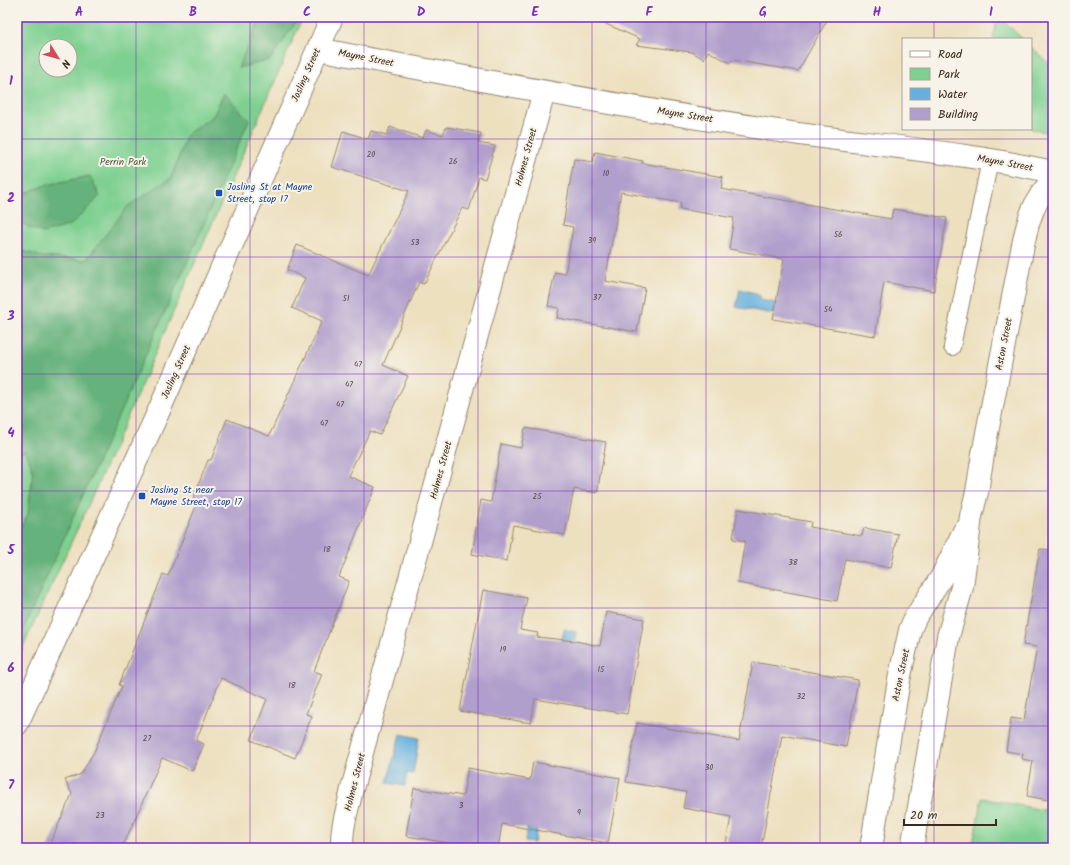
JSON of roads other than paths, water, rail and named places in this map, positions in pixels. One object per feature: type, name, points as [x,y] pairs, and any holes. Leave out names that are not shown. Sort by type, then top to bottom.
[{"type":"street","name":"Josling Street","points":[[17,724],[161,406],[332,17]]},
{"type":"street","name":"Mayne Street","points":[[318,49],[544,92],[780,131],[990,160],[1053,172]]},
{"type":"street","name":"Holmes Street","points":[[343,848],[343,831],[352,789],[544,92]]},
{"type":"street","name":"Aston Street","points":[[912,848],[948,637],[962,587],[971,516],[977,492],[1026,232],[1034,207],[1040,196],[1053,180]]},
{"type":"street","name":"Aston Street","points":[[871,848],[899,680],[910,630],[915,618],[941,578],[971,516]]},
{"type":"lane","points":[[952,348],[990,160]]},
{"type":"water","points":[[740,289],[760,296],[760,300],[777,303],[774,314],[736,307]]},
{"type":"water","points":[[564,629],[576,632],[575,641],[553,691]]},
{"type":"water","points":[[400,734],[419,738],[413,774],[407,773],[405,786],[387,783]]},
{"type":"water","points":[[544,797],[534,843],[525,842],[528,819]]},
{"type":"place","name":"Josling St at Mayne Street, stop 17","points":[[219,193]]},
{"type":"place","name":"Josling St near Mayne Street, stop 17","points":[[142,496]]},
{"type":"park label","name":"Perrin Park","points":[[123,162]]}]
